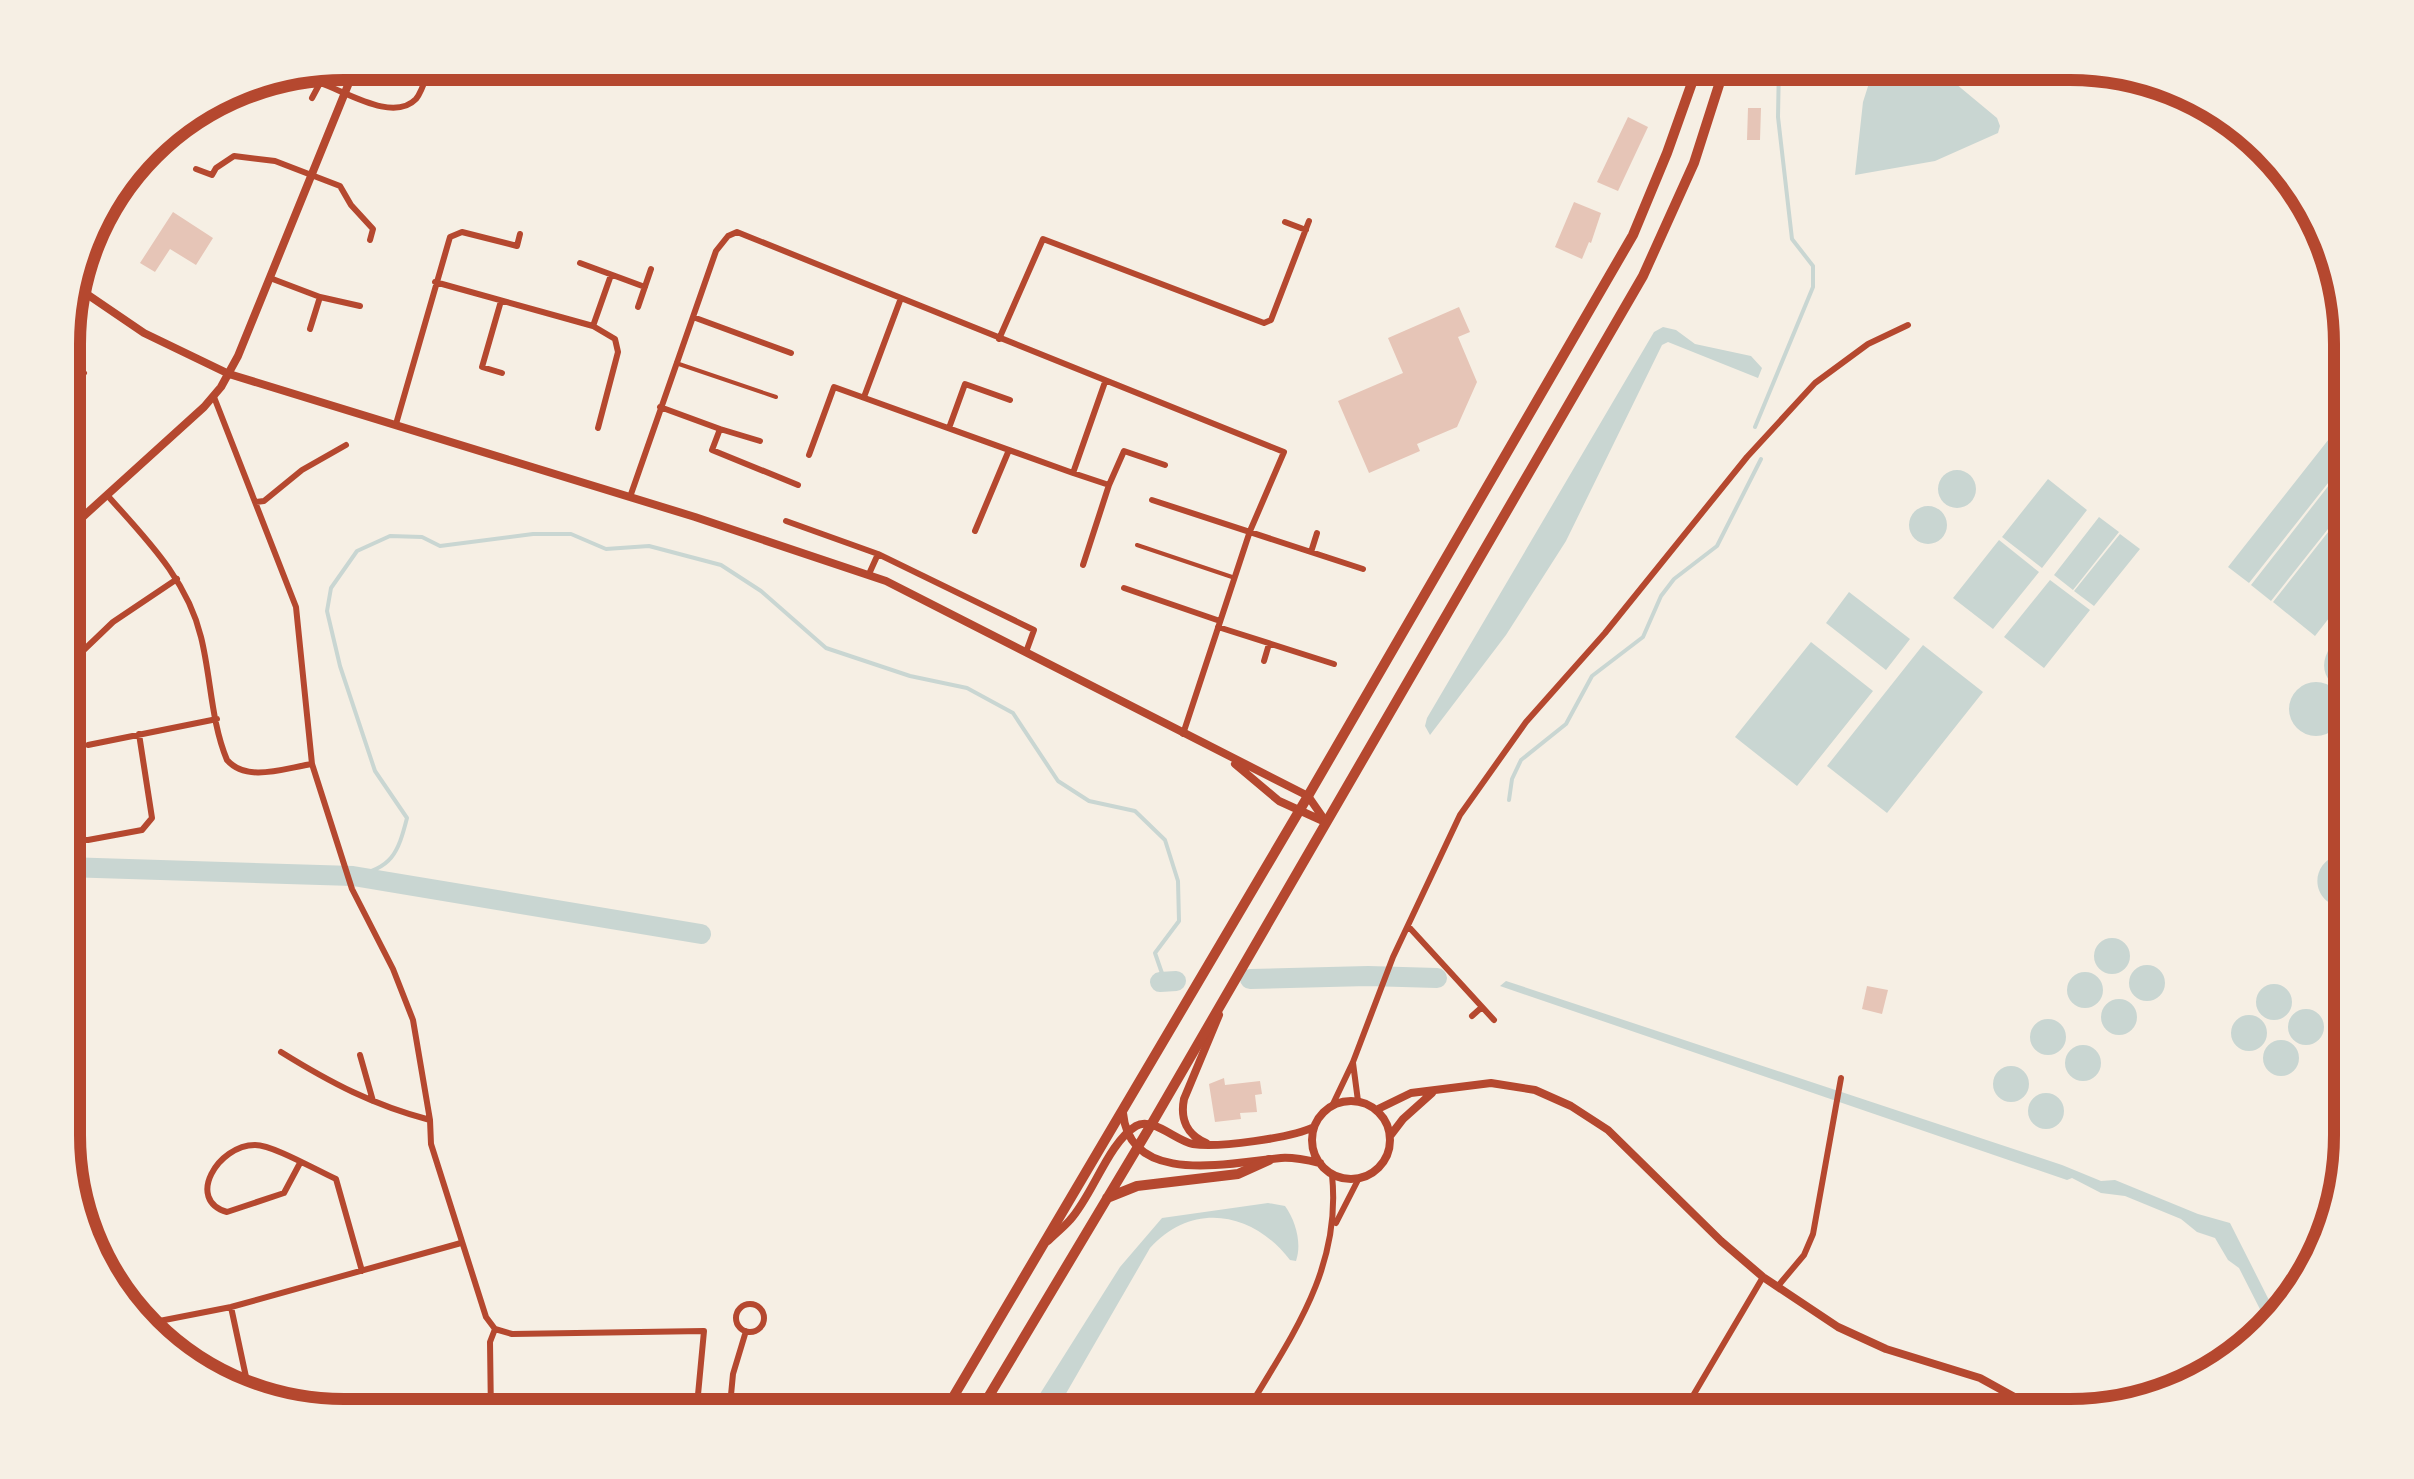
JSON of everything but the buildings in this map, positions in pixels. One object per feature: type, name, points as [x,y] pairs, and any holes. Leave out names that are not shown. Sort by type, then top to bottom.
[{"type":"highway","points":[[952,1399],[1633,235],[1668,154],[1694,80]]},
{"type":"highway","points":[[987,1399],[1643,276],[1694,162],[1720,80]]},
{"type":"highway","points":[[1107,1198],[1137,1186],[1238,1174],[1269,1160]]},
{"type":"street","points":[[80,519],[214,397],[229,374],[350,81]]},
{"type":"street","points":[[312,98],[320,83],[381,107],[401,108],[418,98],[424,81]]},
{"type":"street","points":[[196,169],[212,176],[216,168],[234,156],[275,161],[340,186],[373,229],[370,240]]},
{"type":"street","points":[[1000,339],[1043,239],[1264,323],[1271,320],[1307,225],[1284,222]]},
{"type":"street","points":[[396,424],[450,238],[462,232],[517,246],[520,234]]},
{"type":"street","points":[[630,498],[716,251],[728,236],[737,232],[1284,452],[1250,531],[1182,735]]},
{"type":"street","points":[[580,263],[645,287]]},
{"type":"street","points":[[638,307],[651,269]]},
{"type":"street","points":[[593,326],[610,275]]},
{"type":"street","points":[[270,278],[320,297],[360,306]]},
{"type":"street","points":[[436,282],[593,326],[615,338],[618,352],[598,428]]},
{"type":"street","points":[[85,293],[144,333],[229,374],[869,574],[1308,796],[1326,822]]},
{"type":"street","points":[[310,329],[320,297]]},
{"type":"street","points":[[864,396],[901,298]]},
{"type":"street","points":[[502,301],[482,367],[502,373]]},
{"type":"street","points":[[693,317],[791,353]]},
{"type":"street","points":[[1041,1247],[1072,1219],[1138,1124],[1151,1124],[1182,1141],[1210,1144],[1294,1135],[1314,1127],[1332,1106],[1353,1062],[1366,1020],[1460,814],[1526,722],[1747,457],[1815,382],[1868,344],[1908,325]]},
{"type":"street","points":[[676,363],[776,397]]},
{"type":"street","points":[[80,377],[84,373]]},
{"type":"street","points":[[1073,473],[1106,382]]},
{"type":"street","points":[[949,428],[966,384],[1010,400]]},
{"type":"street","points":[[809,455],[834,387],[1109,485]]},
{"type":"street","points":[[214,397],[296,606],[312,764],[352,889],[393,969],[413,1020],[431,1144],[486,1317],[495,1329],[512,1334],[704,1331],[698,1399]]},
{"type":"street","points":[[660,407],[760,442]]},
{"type":"street","points":[[720,429],[712,450],[798,484]]},
{"type":"street","points":[[255,502],[264,501],[302,470],[346,445]]},
{"type":"street","points":[[975,531],[1009,450]]},
{"type":"street","points":[[1083,565],[1124,451],[1165,465]]},
{"type":"street","points":[[107,495],[177,579],[194,611],[225,756],[239,771],[248,773],[312,764]]},
{"type":"street","points":[[1152,500],[1363,569]]},
{"type":"street","points":[[786,521],[878,554],[1034,630],[1026,652]]},
{"type":"street","points":[[1311,552],[1318,533]]},
{"type":"street","points":[[1137,545],[1235,578]]},
{"type":"street","points":[[869,574],[878,554]]},
{"type":"street","points":[[80,653],[112,622],[177,579]]},
{"type":"street","points":[[1124,588],[1334,664]]},
{"type":"street","points":[[1264,661],[1270,644]]},
{"type":"street","points":[[88,745],[216,719]]},
{"type":"street","points":[[80,840],[142,830],[152,818],[139,734]]},
{"type":"street","points":[[1224,755],[1279,802],[1326,822]]},
{"type":"street","points":[[1408,926],[1494,1020]]},
{"type":"street","points":[[1210,1144],[1190,1132],[1182,1112],[1184,1099],[1212,1039],[1224,996]]},
{"type":"street","points":[[1472,1016],[1482,1007]]},
{"type":"street","points":[[281,1052],[342,1090],[430,1120]]},
{"type":"street","points":[[360,1055],[373,1101]]},
{"type":"street","points":[[1353,1062],[1358,1101]]},
{"type":"street","points":[[1778,1286],[1804,1255],[1812,1234],[1841,1078]]},
{"type":"street","points":[[1376,1110],[1412,1094],[1492,1084],[1535,1090],[1571,1106],[1608,1130],[1763,1277],[1838,1326],[1886,1349],[1980,1378],[2016,1398]]},
{"type":"street","points":[[1254,1398],[1303,1316],[1324,1270],[1334,1229],[1359,1178],[1382,1163],[1390,1136],[1432,1093]]},
{"type":"street","points":[[1332,1106],[1358,1101],[1376,1110],[1386,1122],[1390,1136]]},
{"type":"street","points":[[1123,1105],[1128,1134],[1138,1146],[1166,1162],[1188,1167],[1294,1158],[1320,1163]]},
{"type":"street","points":[[1314,1127],[1312,1140],[1320,1163],[1332,1174],[1359,1178]]},
{"type":"street","points":[[300,1163],[284,1193],[227,1212],[211,1202],[208,1180],[218,1160],[236,1147],[260,1144],[336,1178],[362,1271]]},
{"type":"street","points":[[1332,1174],[1334,1229]]},
{"type":"street","points":[[157,1321],[232,1307],[462,1243]]},
{"type":"street","points":[[1691,1398],[1763,1277]]},
{"type":"street","points":[[752,1304],[760,1308],[763,1320],[758,1328],[746,1331],[738,1326],[736,1317],[743,1306],[752,1304]]},
{"type":"street","points":[[232,1307],[247,1380]]},
{"type":"street","points":[[490,1399],[490,1342],[495,1329]]},
{"type":"street","points":[[731,1399],[733,1374],[746,1331]]},
{"type":"shaded area","points":[[1870,80],[1951,80],[1997,118],[2000,126],[1998,133],[1935,161],[1855,175],[1863,102]]},
{"type":"shaded area","points":[[1663,327],[1676,330],[1695,344],[1751,356],[1762,368],[1758,378],[1668,342],[1662,345],[1566,541],[1506,635],[1430,735],[1425,726],[1427,718],[1654,332]]},
{"type":"shaded area","points":[[2333,434],[2333,477],[2249,583],[2228,567]]},
{"type":"shaded area","points":[[1957,470],[1971,475],[1976,489],[1971,503],[1957,508],[1943,503],[1938,489],[1943,475]]},
{"type":"shaded area","points":[[2048,479],[2087,510],[2042,568],[2002,537]]},
{"type":"shaded area","points":[[2333,480],[2333,523],[2271,601],[2251,585]]},
{"type":"shaded area","points":[[1928,506],[1942,511],[1947,525],[1942,539],[1928,544],[1914,539],[1909,525],[1914,511]]},
{"type":"shaded area","points":[[2099,517],[2119,532],[2073,590],[2054,575]]},
{"type":"shaded area","points":[[2333,526],[2333,613],[2315,636],[2273,602]]},
{"type":"shaded area","points":[[2120,534],[2140,549],[2094,606],[2074,591]]},
{"type":"shaded area","points":[[1999,540],[2039,572],[1993,629],[1953,598]]},
{"type":"shaded area","points":[[2050,580],[2090,610],[2044,668],[2004,637]]},
{"type":"shaded area","points":[[1849,592],[1910,639],[1886,670],[1826,623]]},
{"type":"shaded area","points":[[1811,642],[1873,691],[1797,786],[1735,737]]},
{"type":"shaded area","points":[[1923,645],[1983,692],[1887,813],[1827,766]]},
{"type":"shaded area","points":[[2333,645],[2333,684],[2324,668]]},
{"type":"shaded area","points":[[2306,684],[2326,684],[2333,689],[2333,729],[2316,736],[2306,734],[2291,719],[2291,699]]},
{"type":"shaded area","points":[[2333,857],[2333,904],[2318,886],[2321,868]]},
{"type":"shaded area","points":[[2112,938],[2125,943],[2130,956],[2125,969],[2112,974],[2099,969],[2094,956],[2099,943]]},
{"type":"shaded area","points":[[2147,965],[2160,970],[2165,983],[2160,996],[2147,1001],[2134,996],[2129,983],[2134,970]]},
{"type":"shaded area","points":[[2085,972],[2098,977],[2103,990],[2098,1003],[2085,1008],[2072,1003],[2067,990],[2072,977]]},
{"type":"shaded area","points":[[1506,981],[2101,1181],[2115,1180],[2230,1223],[2271,1305],[2263,1315],[2239,1268],[2228,1260],[2215,1238],[2197,1232],[2181,1219],[2125,1196],[2101,1193],[2072,1178],[2067,1180],[1500,986]]},
{"type":"shaded area","points":[[2274,984],[2287,989],[2292,1002],[2287,1015],[2274,1020],[2261,1015],[2256,1002],[2261,989]]},
{"type":"shaded area","points":[[2119,999],[2132,1004],[2137,1017],[2132,1030],[2119,1035],[2106,1030],[2101,1017],[2106,1004]]},
{"type":"shaded area","points":[[2306,1009],[2319,1014],[2324,1027],[2319,1040],[2306,1045],[2293,1040],[2288,1027],[2293,1014]]},
{"type":"shaded area","points":[[2249,1015],[2262,1020],[2267,1033],[2262,1046],[2249,1051],[2236,1046],[2231,1033],[2236,1020]]},
{"type":"shaded area","points":[[2048,1019],[2061,1024],[2066,1037],[2061,1050],[2048,1055],[2035,1050],[2030,1037],[2035,1024]]},
{"type":"shaded area","points":[[2281,1040],[2294,1045],[2299,1058],[2294,1071],[2281,1076],[2268,1071],[2263,1058],[2268,1045]]},
{"type":"shaded area","points":[[2083,1045],[2096,1050],[2101,1063],[2096,1076],[2083,1081],[2070,1076],[2065,1063],[2070,1050]]},
{"type":"shaded area","points":[[2011,1066],[2024,1071],[2029,1084],[2024,1097],[2011,1102],[1998,1097],[1993,1084],[1998,1071]]},
{"type":"shaded area","points":[[2046,1093],[2059,1098],[2064,1111],[2059,1124],[2046,1129],[2033,1124],[2028,1111],[2033,1098]]},
{"type":"shaded area","points":[[1268,1203],[1285,1206],[1297,1233],[1296,1261],[1290,1260],[1259,1231],[1241,1223],[1203,1218],[1185,1223],[1150,1248],[1063,1399],[1037,1399],[1120,1267],[1162,1218]]},
{"type":"waterway","points":[[1755,427],[1813,287],[1813,266],[1792,239],[1778,117],[1779,80]]},
{"type":"waterway","points":[[1509,800],[1512,779],[1521,760],[1566,724],[1592,676],[1643,637],[1661,596],[1674,579],[1717,546],[1761,459]]},
{"type":"waterway","points":[[353,876],[377,869],[391,858],[407,818],[375,771],[340,666],[327,611],[331,588],[357,551],[390,536],[422,537],[440,546],[533,534],[571,534],[606,549],[649,546],[721,565],[761,591],[826,648],[910,676],[967,688],[1013,713],[1058,781],[1089,801],[1135,811],[1165,840],[1178,881],[1179,921],[1155,953],[1165,982]]},
{"type":"waterway","points":[[80,867],[353,876],[701,934]]},
{"type":"waterway","points":[[1250,979],[1437,978]]},
{"type":"waterway","points":[[1160,982],[1176,981]]}]
